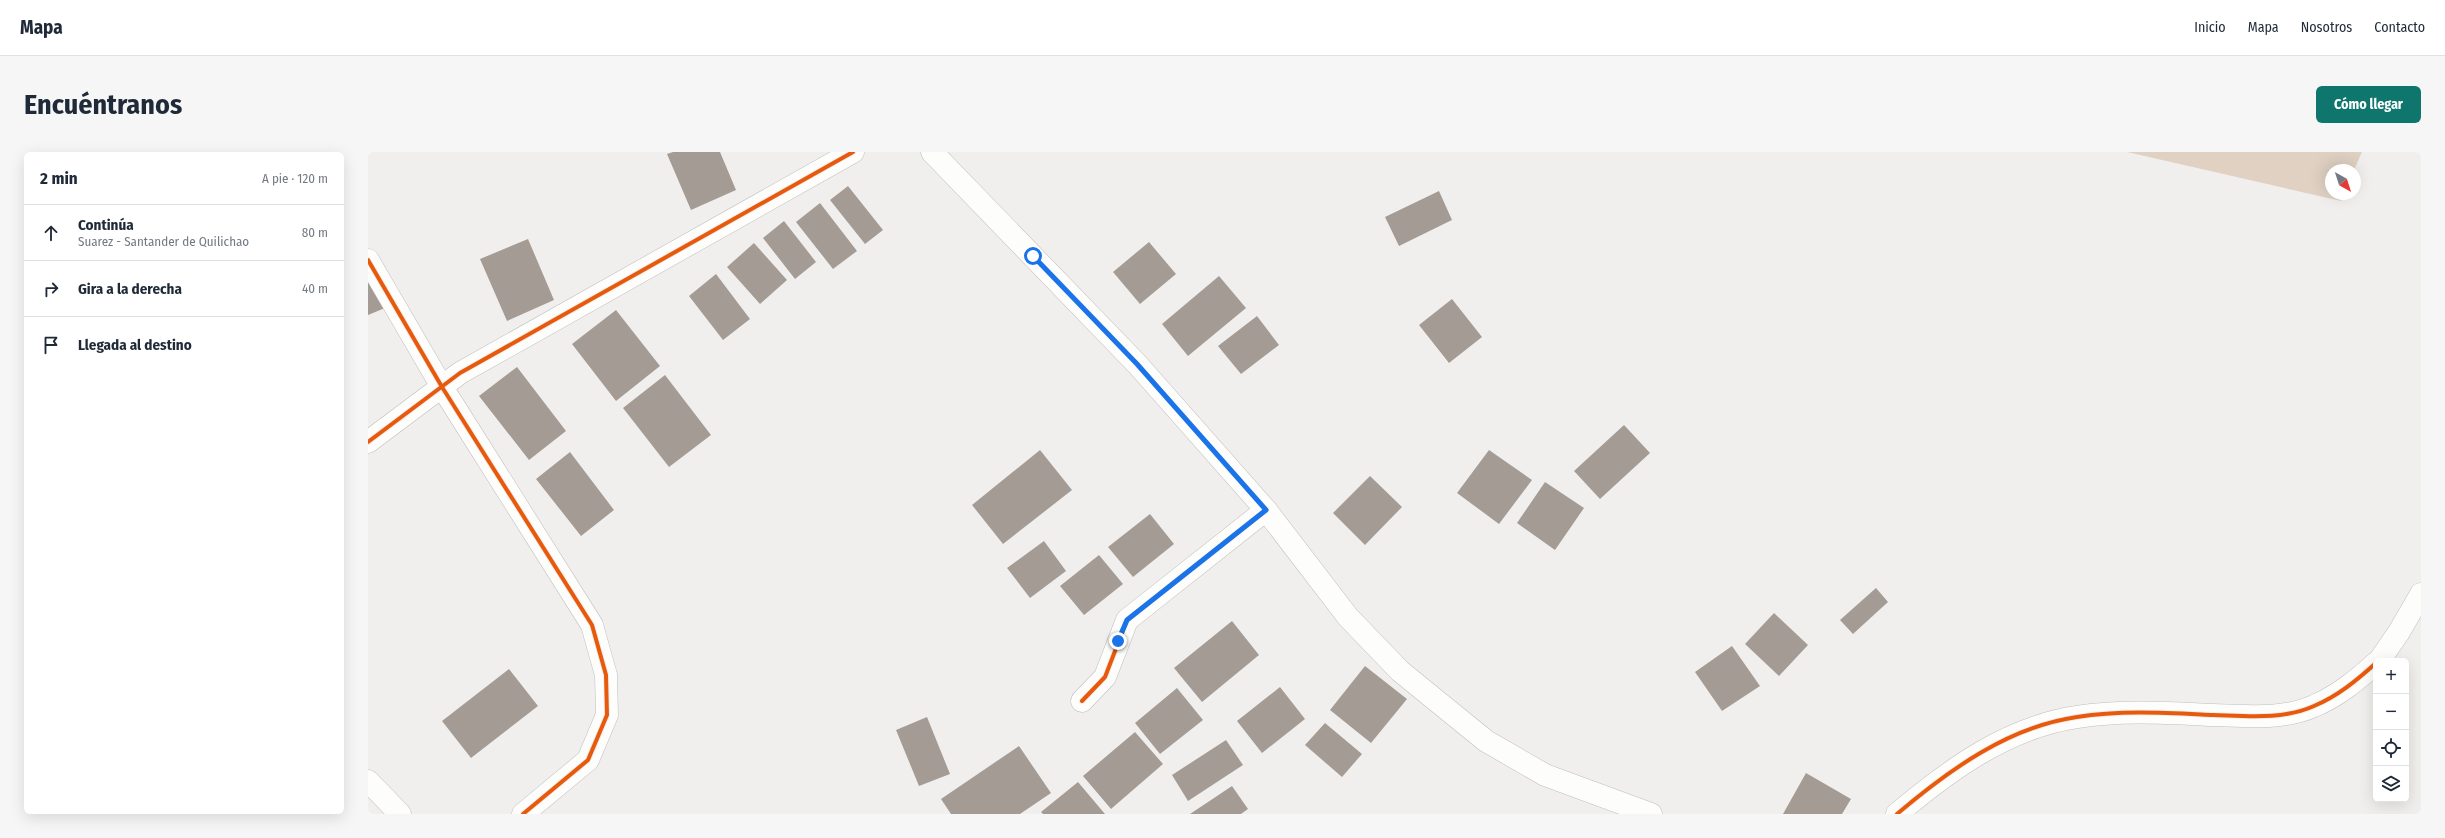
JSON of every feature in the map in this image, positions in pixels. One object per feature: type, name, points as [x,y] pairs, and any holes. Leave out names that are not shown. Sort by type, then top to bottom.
[{"type":"street","points":[[368,442],[460,373],[853,152]]},
{"type":"street","points":[[937,154],[1137,364],[1266,510],[1348,617],[1400,671],[1486,741],[1545,775],[1651,814]]},
{"type":"street","points":[[368,260],[442,387],[592,625],[606,675],[607,715],[588,760],[523,814]]},
{"type":"street","points":[[1082,701],[1105,678],[1127,620],[1266,510]]},
{"type":"street","points":[[2381,658],[2399,632],[2421,594]]},
{"type":"street","points":[[1897,814],[1936,780],[2016,733],[2076,717],[2118,713],[2281,716],[2314,707],[2350,686],[2373,666]]},
{"type":"street","points":[[368,781],[400,814]]},
{"type":"shaded area","points":[[2127,152],[2362,152],[2357,164],[2325,164],[2325,197]]},
{"type":"building","points":[[673,152],[720,152],[736,190],[691,210],[667,154]]},
{"type":"building","points":[[848,186],[883,230],[865,244],[830,200]]},
{"type":"building","points":[[1439,191],[1452,220],[1399,246],[1385,217]]},
{"type":"building","points":[[820,203],[857,251],[833,269],[796,222]]},
{"type":"building","points":[[784,221],[816,262],[795,279],[763,238]]},
{"type":"building","points":[[528,239],[554,300],[507,321],[480,259]]},
{"type":"building","points":[[1149,242],[1176,274],[1140,304],[1113,272]]},
{"type":"building","points":[[754,243],[787,280],[760,304],[727,267]]},
{"type":"building","points":[[368,267],[385,308],[368,315]]},
{"type":"building","points":[[716,274],[750,319],[723,340],[689,296]]},
{"type":"building","points":[[1219,276],[1246,308],[1188,356],[1162,324]]},
{"type":"building","points":[[1452,299],[1482,337],[1449,363],[1419,325]]},
{"type":"building","points":[[616,310],[660,366],[616,401],[572,344]]},
{"type":"building","points":[[1257,316],[1279,345],[1241,374],[1218,346]]},
{"type":"building","points":[[517,367],[566,431],[529,460],[479,396]]},
{"type":"building","points":[[665,375],[711,435],[669,467],[623,408]]},
{"type":"building","points":[[1624,425],[1650,453],[1600,499],[1574,471]]},
{"type":"building","points":[[1040,450],[1072,490],[1003,544],[972,505]]},
{"type":"building","points":[[1489,450],[1532,480],[1499,524],[1457,493]]},
{"type":"building","points":[[570,452],[614,510],[581,536],[536,479]]},
{"type":"building","points":[[1370,476],[1402,507],[1365,545],[1333,513]]},
{"type":"building","points":[[1545,482],[1584,508],[1555,550],[1517,523]]},
{"type":"building","points":[[1150,514],[1174,544],[1133,577],[1108,547]]},
{"type":"building","points":[[1044,541],[1066,571],[1030,598],[1007,568]]},
{"type":"building","points":[[1099,555],[1123,584],[1084,615],[1060,586]]},
{"type":"building","points":[[1876,588],[1888,602],[1853,634],[1840,620]]},
{"type":"building","points":[[1774,613],[1808,645],[1779,676],[1745,644]]},
{"type":"building","points":[[1232,621],[1259,655],[1202,702],[1174,668]]},
{"type":"building","points":[[1732,646],[1760,686],[1722,711],[1695,672]]},
{"type":"building","points":[[1365,666],[1407,699],[1371,743],[1330,710]]},
{"type":"building","points":[[509,669],[538,706],[471,758],[442,721]]},
{"type":"building","points":[[1280,687],[1305,719],[1262,753],[1237,721]]},
{"type":"building","points":[[1177,688],[1203,720],[1160,754],[1135,723]]},
{"type":"building","points":[[927,717],[950,774],[919,786],[896,730]]},
{"type":"building","points":[[1325,723],[1362,754],[1342,777],[1305,745]]},
{"type":"building","points":[[1135,732],[1163,764],[1111,809],[1083,776]]},
{"type":"building","points":[[1226,740],[1243,765],[1188,801],[1172,775]]},
{"type":"building","points":[[1019,746],[1051,793],[1020,814],[951,814],[941,799]]},
{"type":"building","points":[[1806,773],[1851,799],[1842,814],[1783,814]]},
{"type":"building","points":[[1078,782],[1105,814],[1043,814],[1041,812]]},
{"type":"building","points":[[1232,786],[1248,809],[1241,814],[1190,814]]},
{"type":"cycle path","points":[[368,442],[460,373],[853,152]]},
{"type":"cycle path","points":[[368,260],[442,387],[592,625],[606,675],[607,715],[588,760],[523,814]]},
{"type":"cycle path","points":[[1082,701],[1105,677],[1127,620],[1266,510]]},
{"type":"cycle path","points":[[1897,814],[1937,782],[1981,753],[2003,740],[2052,722],[2111,713],[2252,716],[2290,713],[2323,702],[2339,692],[2373,665]]},
{"type":"route","points":[[1033,256],[1137,364],[1266,510],[1127,620],[1118,641]]}]
